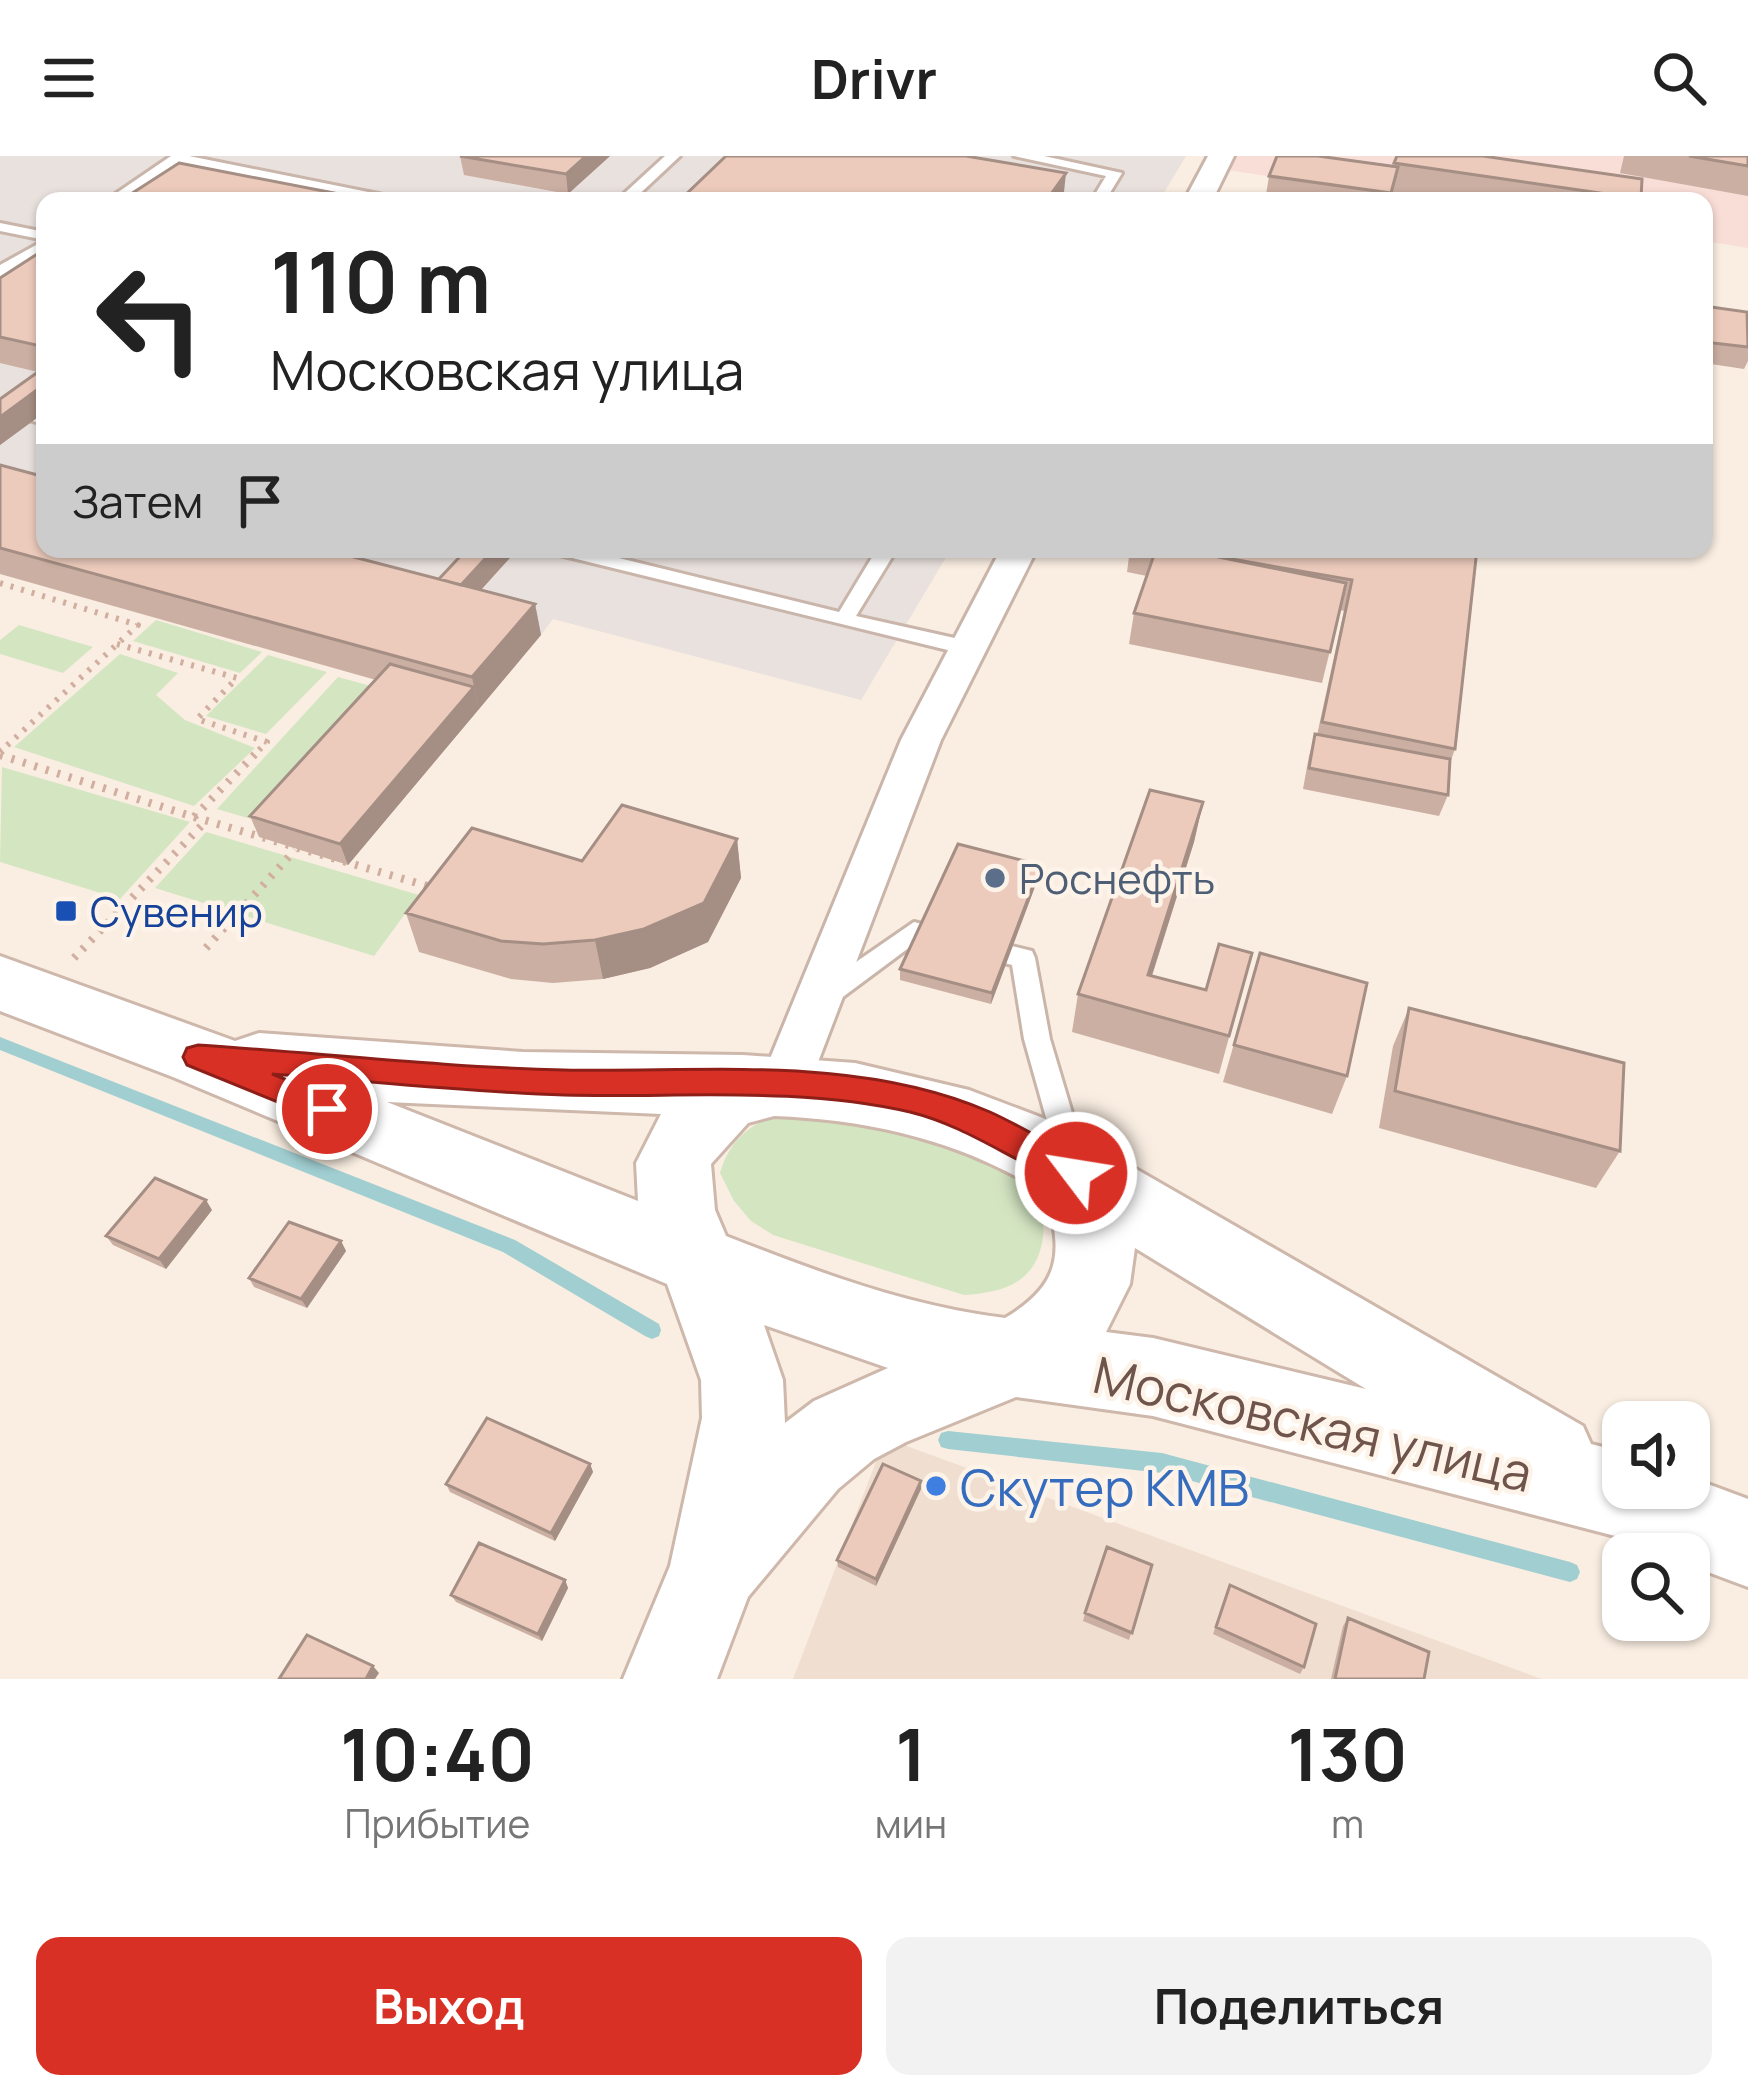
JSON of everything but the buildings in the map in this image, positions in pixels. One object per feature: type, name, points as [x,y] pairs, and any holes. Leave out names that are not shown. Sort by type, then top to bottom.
[{"type":"main road","name":"Московская улица","points":[[19,991],[198,1057],[820,1310],[953,1350],[1153,1377],[1602,1490]]},
{"type":"main road","name":"Московская улица","points":[[198,1057],[560,1082],[785,1083],[913,1100],[979,1121],[1076,1173],[1602,1484]]},
{"type":"main road","name":"Московская улица","points":[[698,1261],[677,1210],[674,1163],[689,1133],[725,1100],[785,1083]]},
{"type":"main road","name":"Московская улица","points":[[1007,1359],[1048,1338],[1088,1293],[1096,1246],[1076,1173]]},
{"type":"main road","points":[[670,1679],[715,1567],[744,1418],[742,1380],[698,1261]]},
{"type":"main road","points":[[715,1567],[795,1472],[846,1429],[1007,1359]]},
{"type":"main road","name":"Московская улица","points":[[1658,1509],[1748,1543]]},
{"type":"street","points":[[1203,192],[1221,156]]},
{"type":"street","points":[[785,1083],[921,740],[1014,558]]},
{"type":"lane","points":[[633,192],[673,156]]},
{"type":"lane","points":[[1021,156],[1115,172],[1103,192]]},
{"type":"lane","points":[[126,192],[178,157],[359,192]]},
{"type":"lane","points":[[0,227],[36,237]]},
{"type":"lane","points":[[0,272],[36,246]]},
{"type":"lane","points":[[0,408],[36,417]]},
{"type":"lane","points":[[596,558],[968,648]]},
{"type":"lane","points":[[844,620],[882,558]]},
{"type":"lane","points":[[815,1003],[914,931],[1023,958],[1037,1039],[1076,1173]]},
{"type":"path","points":[[0,583],[138,625],[0,754],[295,850],[436,889]]},
{"type":"path","points":[[117,644],[237,678],[197,719],[267,742],[194,818]]},
{"type":"path","points":[[19,991],[206,821]]},
{"type":"path","points":[[206,948],[295,850]]},
{"type":"shaded area","points":[[0,156],[1186,156],[1164,192],[36,192],[36,558],[946,558],[861,700],[553,619],[541,635],[302,572],[0,574]]},
{"type":"shaded area","points":[[1237,156],[1748,156],[1748,248],[1713,242],[1713,192],[1375,192],[1227,170]]},
{"type":"shaded area","points":[[885,1438],[1542,1679],[793,1679]]},
{"type":"green space","points":[[156,620],[262,652],[240,673],[133,641]]},
{"type":"green space","points":[[19,625],[93,647],[63,673],[0,654],[0,640]]},
{"type":"green space","points":[[120,654],[178,673],[156,695],[185,720],[255,748],[194,806],[14,747]]},
{"type":"green space","points":[[268,655],[327,672],[266,734],[206,716]]},
{"type":"green space","points":[[338,677],[382,689],[264,823],[217,809]]},
{"type":"green space","points":[[2,767],[190,822],[120,899],[0,862]]},
{"type":"green space","points":[[206,832],[419,895],[374,956],[155,888]]},
{"type":"green space","points":[[816,1109],[975,1157],[1018,1180],[1033,1195],[1043,1223],[1034,1265],[1009,1286],[964,1295],[773,1235],[751,1221],[720,1173],[734,1143],[769,1118]]},
{"type":"waterway","points":[[0,1043],[509,1246],[652,1330]]},
{"type":"waterway","points":[[948,1440],[1162,1463],[1570,1572]]},
{"type":"place","name":"Роснефть","points":[[995,878]]},
{"type":"place","name":"Сувенир","points":[[66,911]]},
{"type":"place","name":"Скутер КМВ","points":[[936,1486]]},
{"type":"route","points":[[327,1109],[198,1057],[560,1082],[785,1083],[856,1090],[913,1100],[979,1121],[1076,1173]]}]
